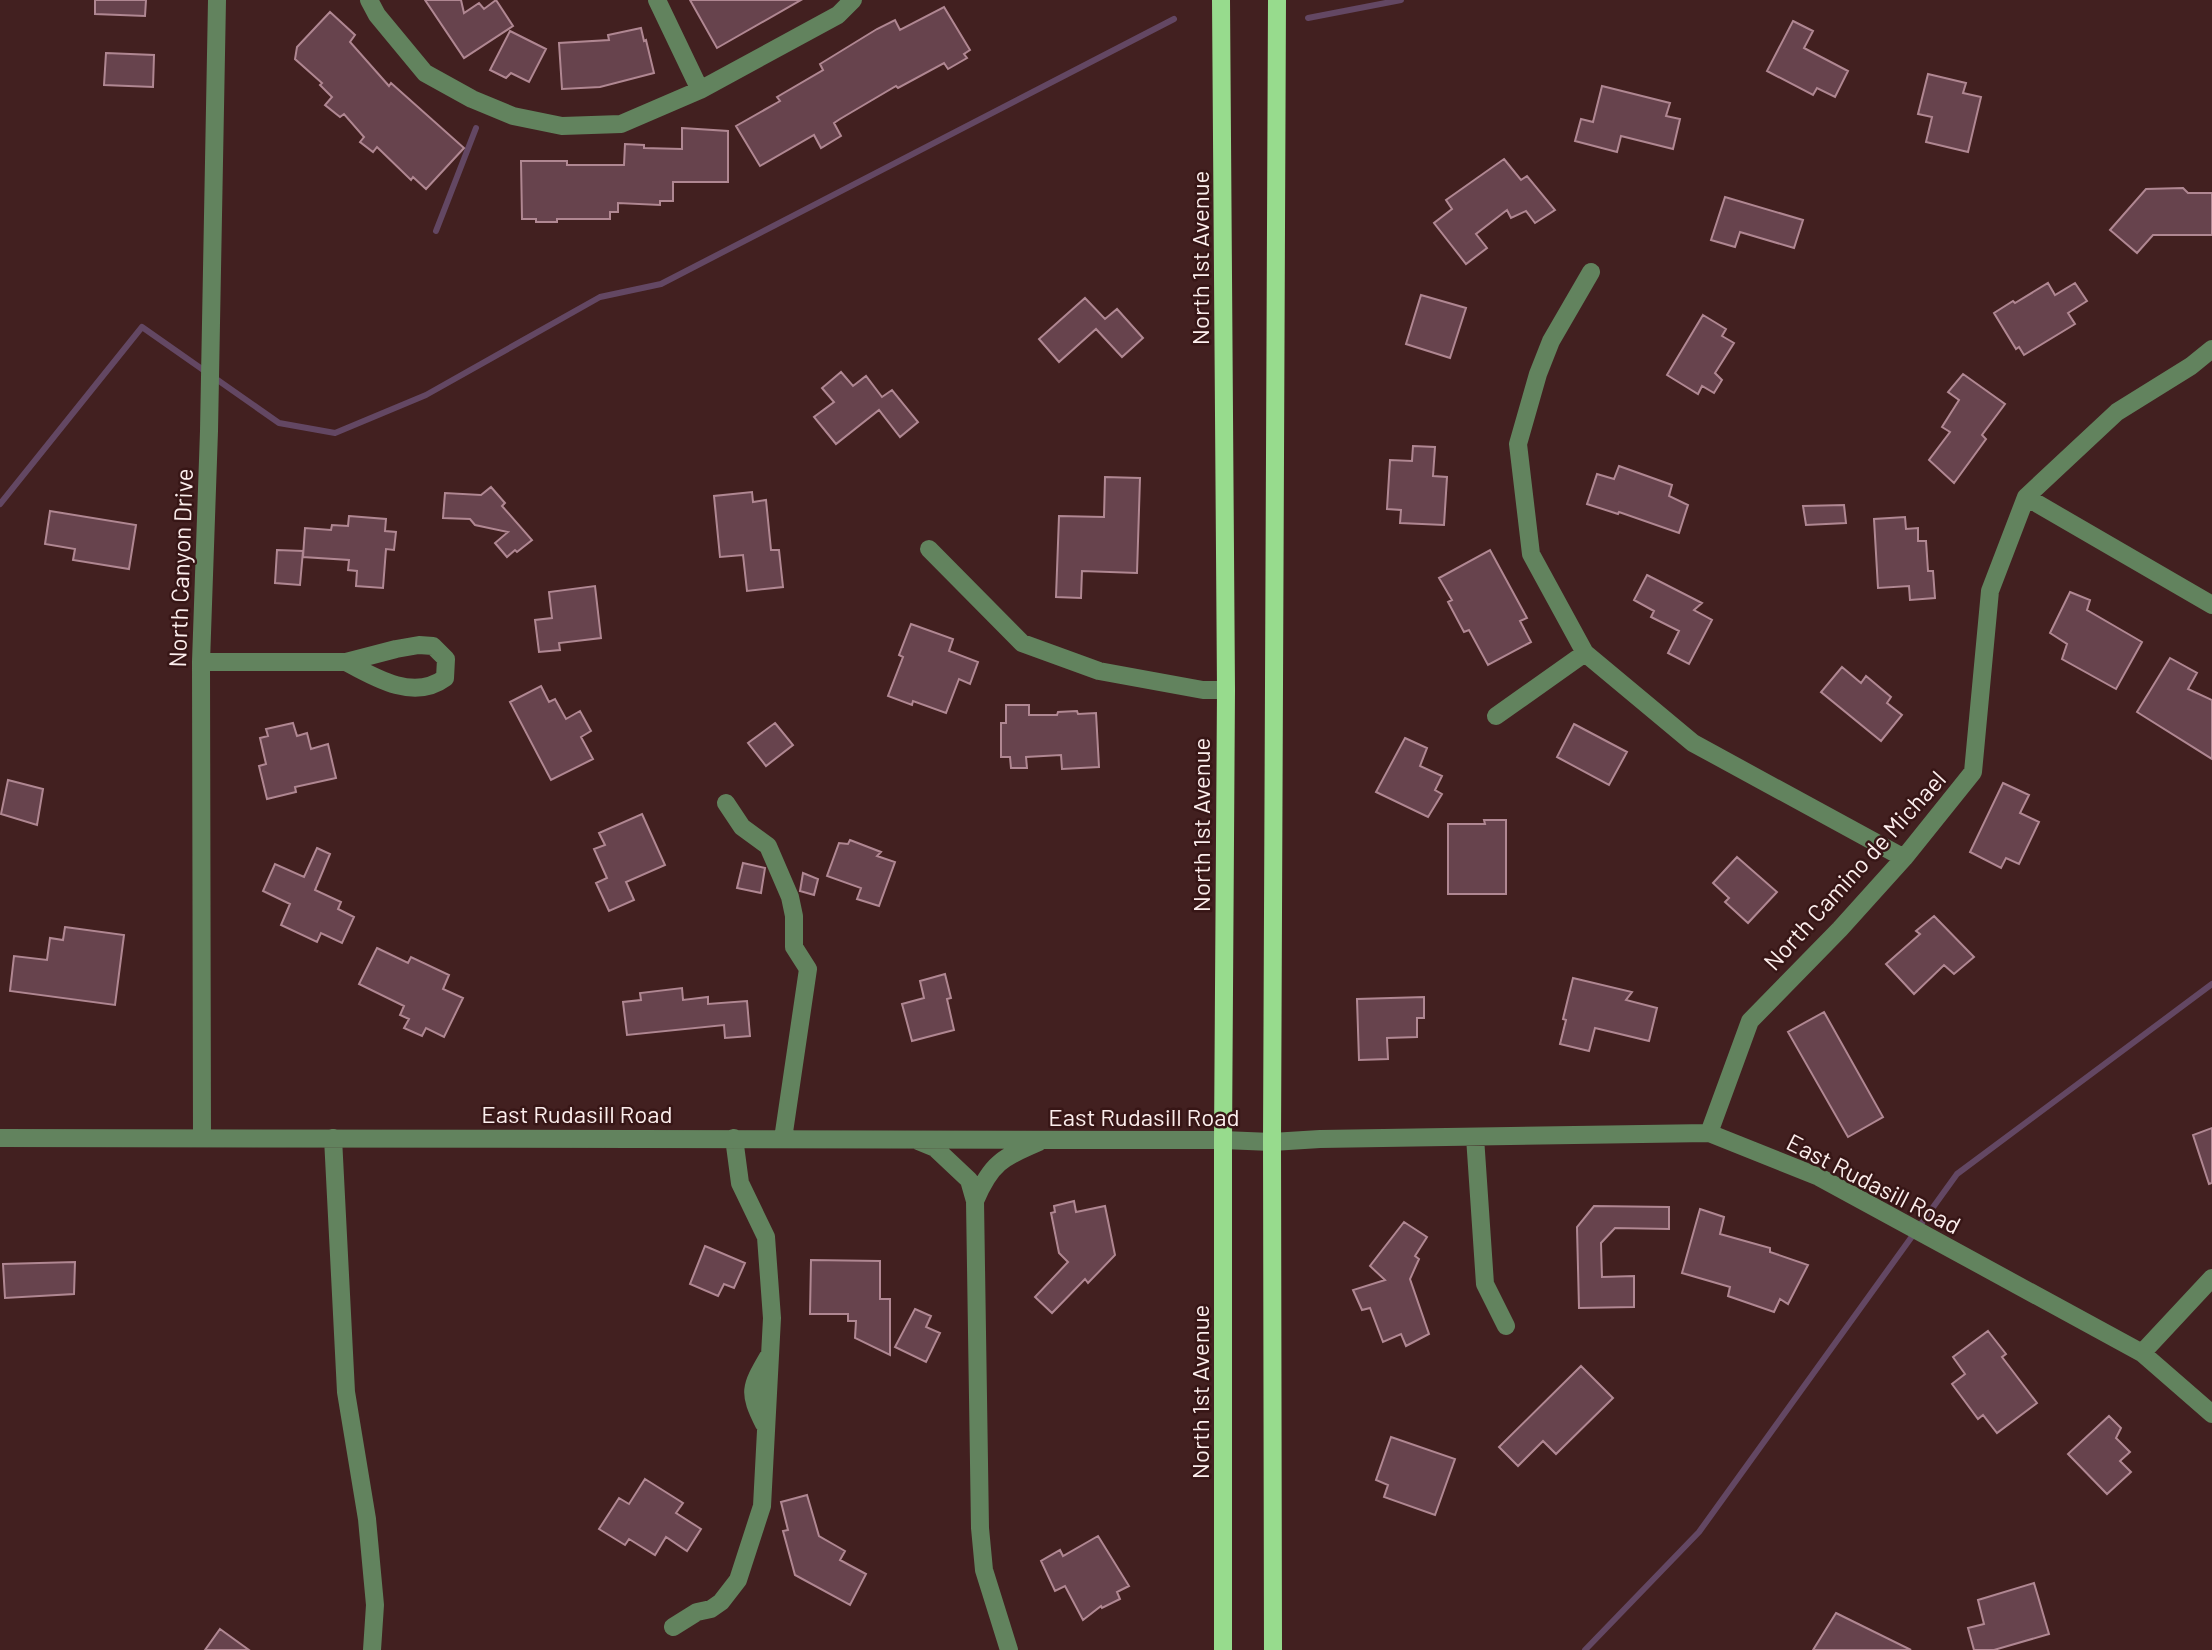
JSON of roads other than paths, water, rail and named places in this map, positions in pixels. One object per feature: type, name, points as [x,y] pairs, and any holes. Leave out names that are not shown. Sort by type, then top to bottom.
[{"type":"main road","name":"North 1st Avenue","points":[[1221,0],[1226,690],[1223,1650]]},
{"type":"main road","points":[[1273,1650],[1272,1142],[1277,0]]},
{"type":"street","name":"North Canyon Drive","points":[[202,1137],[201,662],[209,431],[217,0]]},
{"type":"street","points":[[369,0],[377,15],[425,73],[472,99],[513,116],[562,126],[621,124],[700,90],[838,15],[853,0]]},
{"type":"street","points":[[657,0],[700,90]]},
{"type":"street","points":[[1591,272],[1551,341],[1538,374],[1518,444],[1531,554],[1586,653],[1693,743],[1904,858]]},
{"type":"street","name":"North Camino de Michael","points":[[1709,1133],[1750,1021],[1840,929],[1904,858],[1973,772],[1990,591],[2026,497],[2117,412],[2191,366],[2212,349]]},
{"type":"street","points":[[2026,497],[2212,605]]},
{"type":"street","points":[[929,549],[1022,643],[1099,671],[1203,690],[1226,690]]},
{"type":"street","points":[[201,662],[346,662],[419,645],[433,646],[446,659],[445,678],[434,686],[384,683],[346,662]]},
{"type":"street","points":[[1496,716],[1586,653]]},
{"type":"street","points":[[726,803],[742,827],[768,846],[790,897],[794,916],[794,947],[808,969],[783,1139]]},
{"type":"street","name":"East Rudasill Road","points":[[0,1138],[734,1138],[1272,1142],[1709,1133],[1819,1177],[2142,1353],[2212,1414]]},
{"type":"street","points":[[1475,1137],[1485,1283],[1506,1326]]},
{"type":"street","points":[[334,1138],[346,1392],[368,1519],[375,1605],[372,1650]]},
{"type":"street","points":[[673,1628],[697,1612],[711,1609],[721,1602],[738,1580],[762,1506],[772,1318],[766,1237],[740,1183],[734,1138]]},
{"type":"street","points":[[912,1139],[935,1149],[970,1180],[975,1202],[980,1528],[984,1570],[1009,1650]]},
{"type":"street","points":[[975,1202],[984,1179],[1003,1158],[1045,1139]]},
{"type":"street","points":[[2142,1353],[2212,1278]]},
{"type":"waterway","points":[[1308,18],[1401,0]]},
{"type":"waterway","points":[[0,504],[142,327],[279,423],[335,433],[426,395],[600,297],[661,284],[1174,19]]},
{"type":"waterway","points":[[436,231],[476,128]]},
{"type":"waterway","points":[[1585,1650],[1699,1532],[1957,1174],[2212,984]]}]
